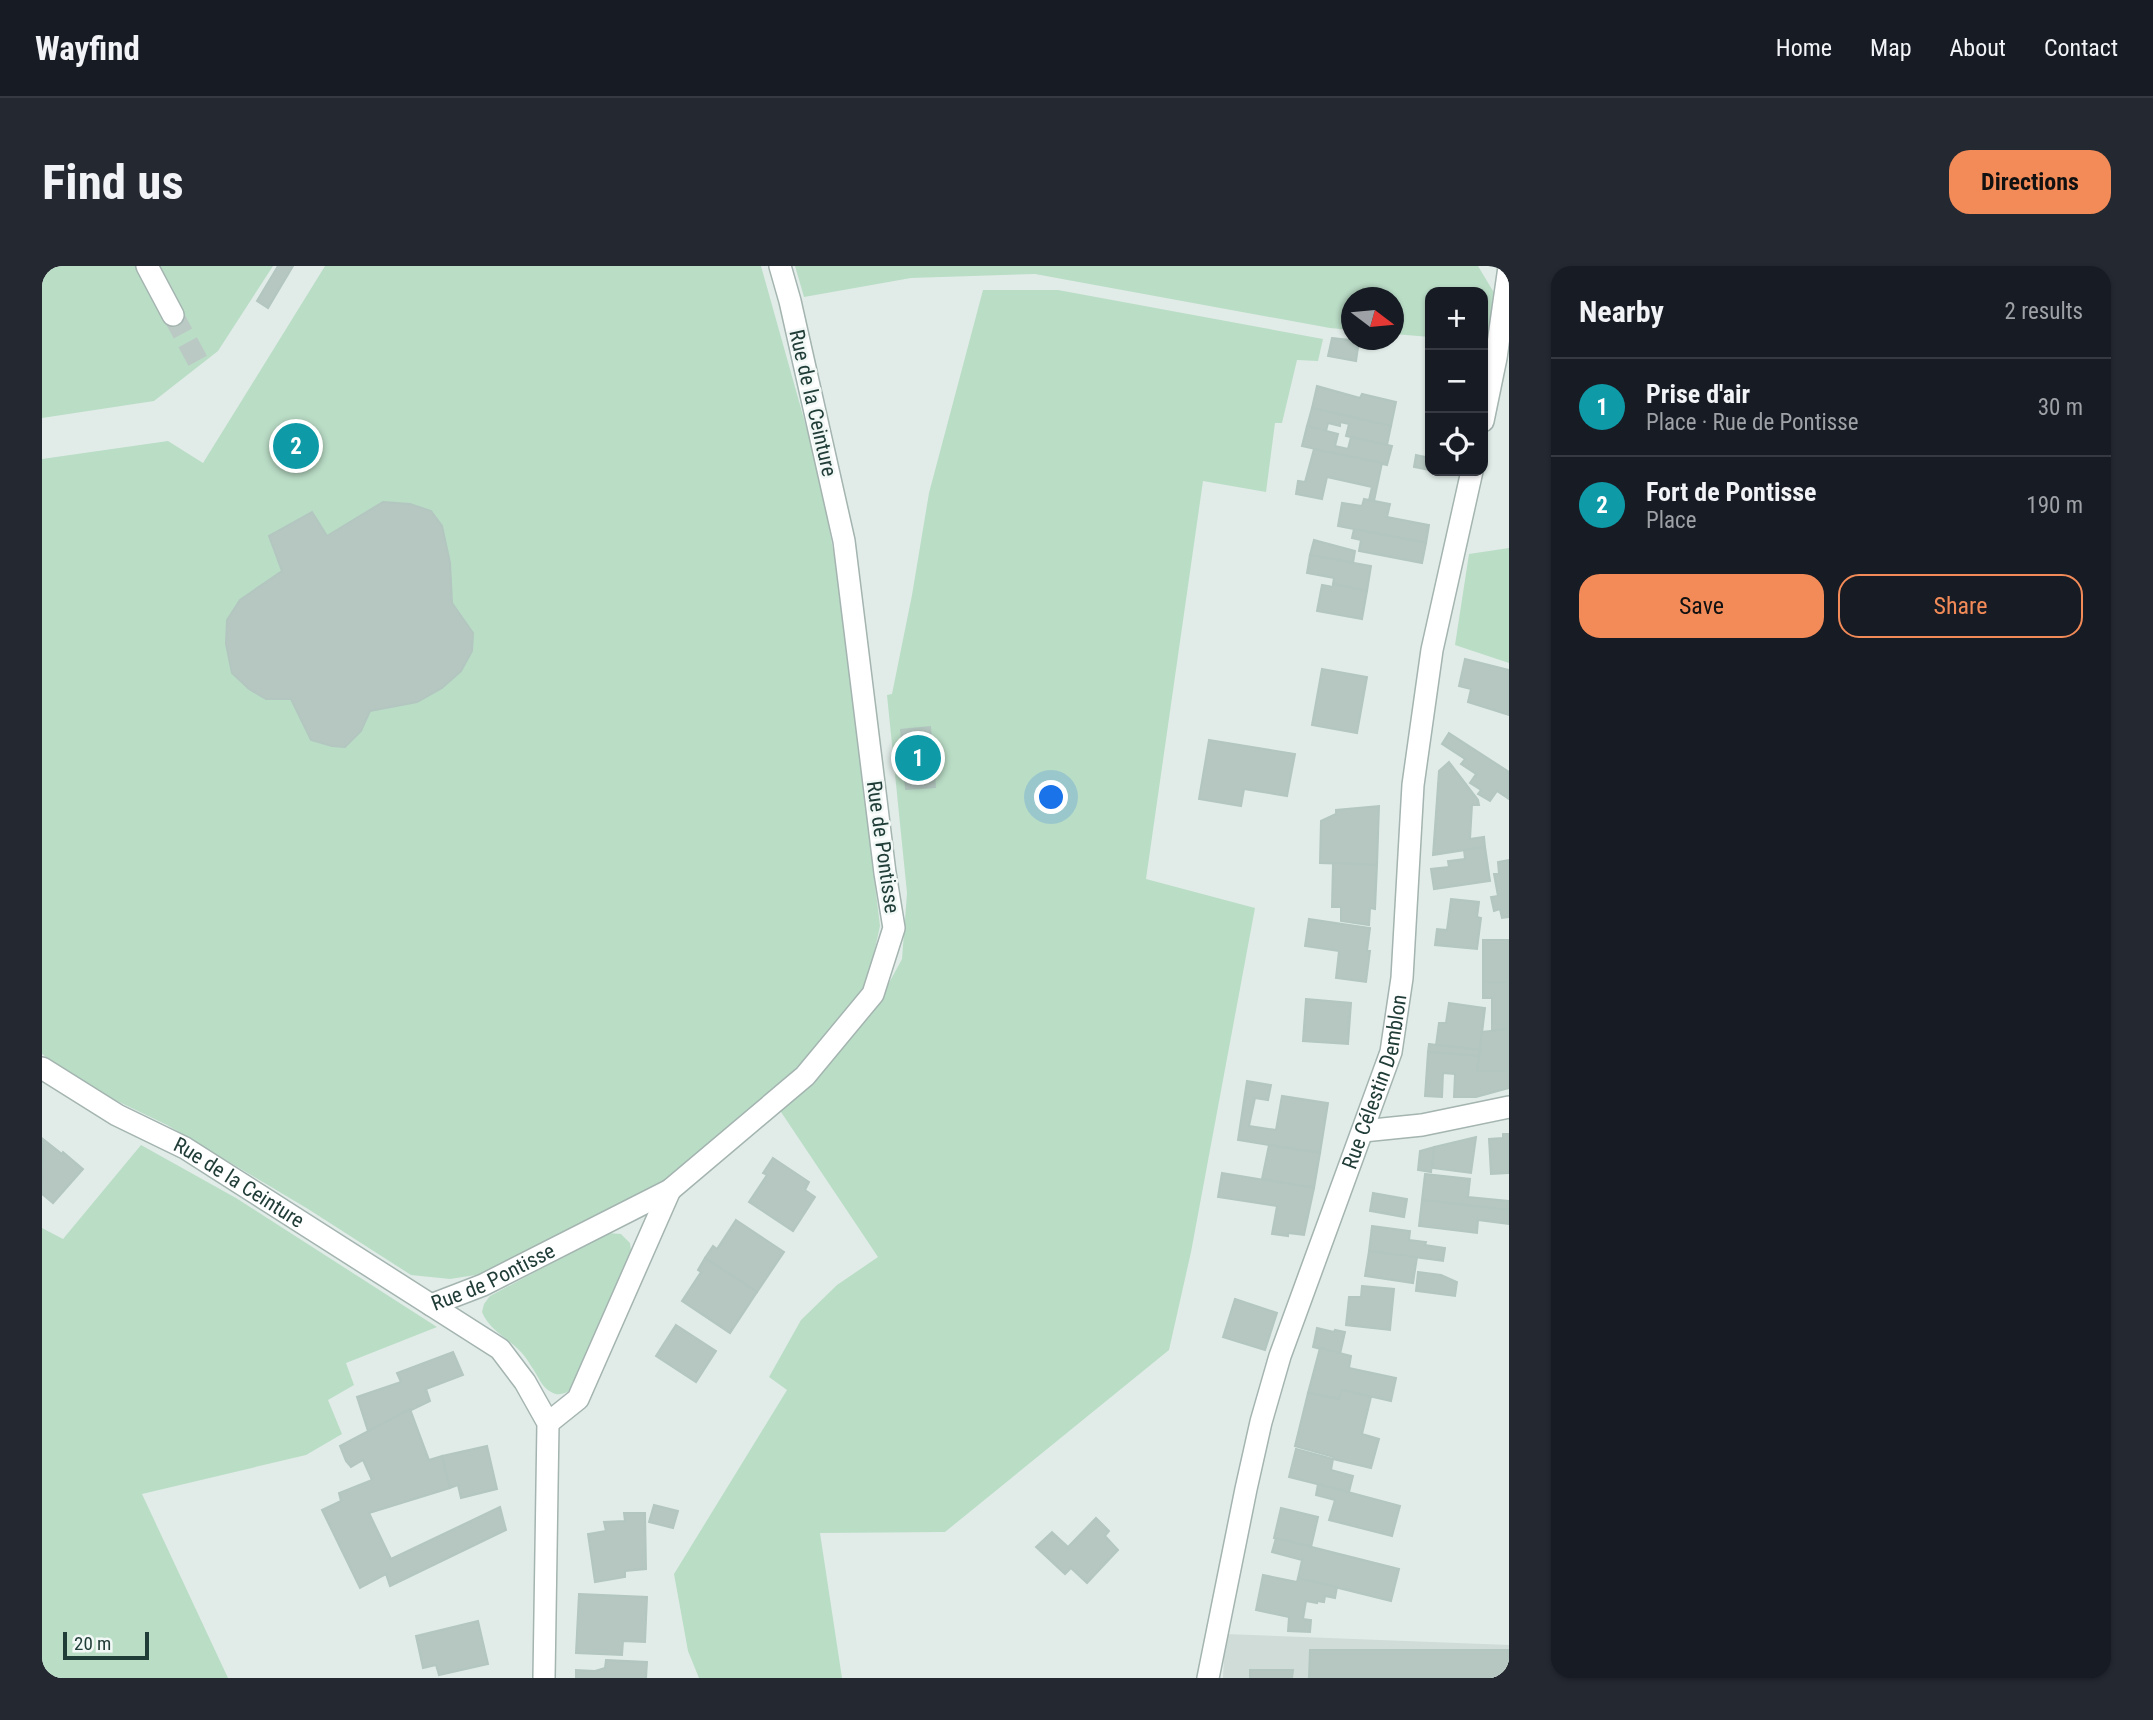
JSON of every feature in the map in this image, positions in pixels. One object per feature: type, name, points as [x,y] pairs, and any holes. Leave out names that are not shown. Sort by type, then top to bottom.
[{"type":"street","points":[[148,266],[173,315]]},
{"type":"street","name":"Rue de la Ceinture","points":[[780,266],[844,541]]},
{"type":"street","points":[[1485,413],[1496,358],[1509,267]]},
{"type":"street","name":"Rue Célestin Demblon","points":[[1208,1678],[1261,1422],[1280,1356],[1391,1052],[1402,978],[1413,785],[1432,650],[1471,476]]},
{"type":"street","name":"Rue de Pontisse","points":[[431,1305],[483,1285],[670,1190],[805,1076],[873,994],[894,928],[844,541]]},
{"type":"street","name":"Rue de la Ceinture","points":[[42,1068],[117,1115],[185,1148],[431,1305]]},
{"type":"street","points":[[1363,1131],[1422,1125],[1509,1107]]},
{"type":"street","name":"Rue de Pontisse","points":[[548,1423],[578,1399],[670,1190]]},
{"type":"street","name":"Rue de Pontisse","points":[[431,1305],[500,1349],[525,1381],[548,1423],[544,1678]]},
{"type":"shaded area","points":[[1225,1634],[1509,1645],[1509,1678],[1223,1678]]},
{"type":"green space","points":[[47,266],[273,266],[218,351],[154,401],[42,418],[42,271]]},
{"type":"green space","points":[[325,266],[761,266],[818,469],[837,571],[880,926],[867,985],[796,1074],[665,1185],[501,1271],[450,1279],[411,1275],[308,1209],[167,1125],[88,1087],[42,1054],[42,459],[168,441],[203,463]]},
{"type":"green space","points":[[795,266],[1478,266],[1496,296],[1491,343],[1488,343],[1488,287],[1425,287],[1425,337],[1404,335],[1404,287],[1341,287],[1341,329],[1035,274],[911,278],[804,297]]},
{"type":"green space","points":[[983,290],[1058,290],[1323,339],[1318,361],[1297,360],[1282,423],[1275,423],[1266,492],[1203,481],[1146,879],[1255,908],[1191,1252],[1169,1350],[945,1532],[820,1533],[842,1678],[699,1678],[688,1651],[674,1574],[787,1390],[769,1377],[801,1320],[837,1285],[878,1257],[779,1109],[805,1090],[877,1005],[902,959],[907,893],[887,695],[892,694],[929,493]]},
{"type":"green space","points":[[1509,548],[1509,663],[1455,645],[1469,554]]},
{"type":"green space","points":[[141,1145],[236,1198],[437,1327],[346,1363],[354,1385],[328,1400],[342,1434],[306,1455],[142,1494],[228,1678],[42,1678],[42,1228],[63,1239]]},
{"type":"green space","points":[[608,1233],[621,1234],[630,1243],[632,1258],[572,1389],[557,1394],[542,1384],[516,1347],[489,1324],[482,1312],[484,1304],[490,1296]]},
{"type":"building","points":[[278,266],[293,266],[268,308],[257,301]]},
{"type":"building","points":[[1332,338],[1341,339],[1341,350],[1358,350],[1356,361],[1328,356]]},
{"type":"building","points":[[1317,386],[1360,398],[1362,394],[1396,402],[1391,426],[1312,408]]},
{"type":"building","points":[[1312,408],[1391,426],[1387,445],[1346,436],[1349,424],[1340,422],[1340,426],[1328,423],[1326,431],[1307,426]]},
{"type":"building","points":[[1307,426],[1338,434],[1335,446],[1348,449],[1351,437],[1392,446],[1387,465],[1302,446]]},
{"type":"building","points":[[1314,449],[1382,463],[1374,501],[1369,500],[1372,487],[1327,477],[1322,499],[1296,494],[1298,481],[1305,482]]},
{"type":"building","points":[[1416,455],[1425,457],[1425,469],[1414,467]]},
{"type":"building","points":[[1364,499],[1390,504],[1387,517],[1429,525],[1426,543],[1338,526],[1342,503],[1362,506]]},
{"type":"building","points":[[383,502],[410,504],[431,511],[442,526],[450,563],[452,603],[473,633],[472,651],[461,671],[442,688],[417,702],[370,711],[361,731],[345,747],[332,746],[311,740],[291,699],[266,699],[249,689],[232,673],[226,644],[227,620],[240,600],[282,571],[269,536],[312,512],[327,536]]},
{"type":"building","points":[[1354,529],[1426,543],[1422,563],[1359,551],[1361,540],[1352,538]]},
{"type":"building","points":[[1314,540],[1355,551],[1353,563],[1310,555]]},
{"type":"building","points":[[1310,555],[1371,566],[1367,591],[1333,584],[1334,578],[1307,573]]},
{"type":"building","points":[[1333,584],[1367,591],[1362,619],[1317,611],[1322,585],[1333,587]]},
{"type":"building","points":[[1465,659],[1509,670],[1509,715],[1468,702],[1471,689],[1459,686]]},
{"type":"building","points":[[1322,669],[1367,677],[1357,733],[1312,725]]},
{"type":"building","points":[[930,727],[935,787],[906,789],[901,730]]},
{"type":"building","points":[[1449,733],[1509,772],[1509,799],[1497,791],[1490,801],[1478,794],[1481,790],[1470,783],[1476,774],[1461,764],[1465,759],[1442,744]]},
{"type":"building","points":[[1209,740],[1295,754],[1287,796],[1244,789],[1241,806],[1199,799]]},
{"type":"building","points":[[1449,762],[1478,800],[1479,805],[1472,805],[1470,839],[1484,837],[1485,847],[1433,855],[1439,771]]},
{"type":"building","points":[[1379,806],[1377,865],[1320,863],[1321,821],[1336,814],[1336,810]]},
{"type":"building","points":[[1485,847],[1490,881],[1434,889],[1431,869],[1449,867],[1448,861],[1465,859],[1464,850]]},
{"type":"building","points":[[1509,860],[1509,917],[1502,918],[1500,909],[1494,911],[1491,897],[1498,896],[1494,874],[1499,874],[1498,862]]},
{"type":"building","points":[[1333,863],[1377,865],[1375,909],[1370,908],[1369,925],[1341,921],[1341,907],[1332,907]]},
{"type":"building","points":[[1451,899],[1479,902],[1477,917],[1481,918],[1477,949],[1435,945],[1437,929],[1447,930]]},
{"type":"building","points":[[1309,919],[1370,928],[1366,982],[1336,978],[1339,951],[1305,946]]},
{"type":"building","points":[[1483,940],[1509,940],[1509,982],[1483,982]]},
{"type":"building","points":[[1483,982],[1509,982],[1509,1029],[1492,1031],[1492,998],[1483,998]]},
{"type":"building","points":[[1306,999],[1351,1003],[1348,1044],[1303,1041]]},
{"type":"building","points":[[1449,1003],[1485,1008],[1480,1050],[1436,1045],[1439,1023],[1446,1023]]},
{"type":"building","points":[[1509,1029],[1509,1071],[1477,1071],[1482,1032]]},
{"type":"building","points":[[1429,1044],[1480,1050],[1479,1056],[1428,1052]]},
{"type":"building","points":[[1428,1052],[1479,1056],[1477,1071],[1509,1071],[1509,1088],[1476,1097],[1454,1097],[1455,1074],[1443,1073],[1442,1097],[1425,1096]]},
{"type":"building","points":[[1247,1081],[1271,1085],[1268,1100],[1255,1098],[1249,1126],[1276,1130],[1282,1096],[1328,1103],[1320,1153],[1238,1140]]},
{"type":"building","points":[[1503,1134],[1509,1134],[1509,1173],[1491,1174],[1489,1139],[1503,1138]]},
{"type":"building","points":[[1476,1137],[1471,1173],[1432,1168],[1434,1147]]},
{"type":"building","points":[[43,1139],[83,1169],[53,1203],[42,1194]]},
{"type":"building","points":[[1269,1145],[1320,1153],[1314,1188],[1262,1179]]},
{"type":"building","points":[[1434,1147],[1431,1172],[1418,1170],[1420,1151]]},
{"type":"building","points":[[773,1158],[809,1182],[805,1190],[815,1197],[793,1231],[749,1202],[767,1175],[763,1173]]},
{"type":"building","points":[[1222,1173],[1314,1188],[1304,1235],[1272,1234],[1277,1206],[1218,1197]]},
{"type":"building","points":[[1425,1174],[1470,1179],[1468,1197],[1509,1201],[1509,1210],[1422,1200]]},
{"type":"building","points":[[1373,1193],[1407,1199],[1404,1217],[1370,1211]]},
{"type":"building","points":[[1422,1200],[1509,1210],[1509,1224],[1478,1220],[1477,1233],[1419,1226]]},
{"type":"building","points":[[736,1220],[784,1252],[757,1292],[705,1258],[713,1246],[717,1249]]},
{"type":"building","points":[[1372,1226],[1410,1231],[1409,1240],[1445,1248],[1443,1261],[1369,1251]]},
{"type":"building","points":[[1369,1251],[1417,1257],[1413,1283],[1365,1276]]},
{"type":"building","points":[[705,1258],[757,1292],[730,1333],[682,1301],[701,1272],[698,1270]]},
{"type":"building","points":[[1418,1272],[1441,1275],[1457,1282],[1455,1296],[1416,1291]]},
{"type":"building","points":[[1362,1286],[1394,1289],[1390,1330],[1346,1325],[1349,1297],[1361,1297]]},
{"type":"building","points":[[1235,1299],[1277,1313],[1265,1350],[1223,1337]]},
{"type":"building","points":[[676,1325],[716,1351],[696,1382],[656,1356]]},
{"type":"building","points":[[1317,1328],[1345,1332],[1340,1354],[1313,1347]]},
{"type":"building","points":[[1320,1348],[1351,1356],[1349,1368],[1396,1378],[1391,1401],[1342,1390],[1339,1399],[1308,1393]]},
{"type":"building","points":[[453,1352],[463,1375],[426,1389],[430,1401],[368,1431],[357,1397],[401,1382],[397,1373]]},
{"type":"building","points":[[1342,1390],[1371,1397],[1362,1434],[1379,1439],[1371,1468],[1295,1446],[1308,1393],[1339,1399]]},
{"type":"building","points":[[410,1409],[429,1460],[442,1456],[450,1488],[369,1513],[391,1559],[500,1507],[506,1530],[390,1586],[386,1574],[360,1588],[322,1510],[341,1501],[339,1493],[372,1480],[363,1460],[351,1467],[340,1446]]},
{"type":"building","points":[[487,1446],[497,1489],[461,1498],[458,1485],[450,1488],[442,1456]]},
{"type":"building","points":[[1296,1449],[1333,1459],[1331,1470],[1353,1476],[1349,1492],[1289,1477]]},
{"type":"building","points":[[1318,1484],[1400,1506],[1392,1536],[1329,1520],[1335,1500],[1316,1495]]},
{"type":"building","points":[[654,1505],[678,1511],[673,1528],[649,1522]]},
{"type":"building","points":[[1281,1508],[1318,1517],[1311,1547],[1274,1538]]},
{"type":"building","points":[[624,1513],[645,1513],[646,1569],[625,1571],[625,1577],[595,1582],[588,1534],[606,1531],[604,1522],[625,1521]]},
{"type":"building","points":[[1096,1518],[1109,1531],[1105,1536],[1118,1550],[1087,1583],[1071,1568],[1065,1574],[1036,1547],[1052,1532],[1068,1547]]},
{"type":"building","points":[[1276,1538],[1399,1569],[1391,1601],[1298,1578],[1302,1560],[1272,1552]]},
{"type":"building","points":[[1263,1575],[1297,1582],[1298,1578],[1337,1587],[1335,1598],[1325,1596],[1324,1602],[1317,1603],[1306,1601],[1303,1619],[1311,1620],[1310,1632],[1288,1631],[1289,1617],[1256,1610]]},
{"type":"building","points":[[579,1594],[647,1597],[645,1642],[623,1641],[622,1655],[576,1653]]},
{"type":"building","points":[[478,1621],[488,1664],[439,1675],[436,1665],[423,1668],[416,1636]]},
{"type":"building","points":[[1310,1650],[1509,1650],[1509,1678],[1309,1678]]},
{"type":"building","points":[[606,1660],[647,1662],[646,1678],[576,1678],[576,1670],[595,1671],[605,1668]]},
{"type":"building","points":[[1250,1670],[1293,1670],[1292,1678],[1250,1678]]},
{"type":"tunnel","points":[[173,315],[200,365]]},
{"type":"place","name":"Fort de Pontisse","points":[[296,446]]},
{"type":"place","name":"Prise d'air","points":[[918,758]]}]
